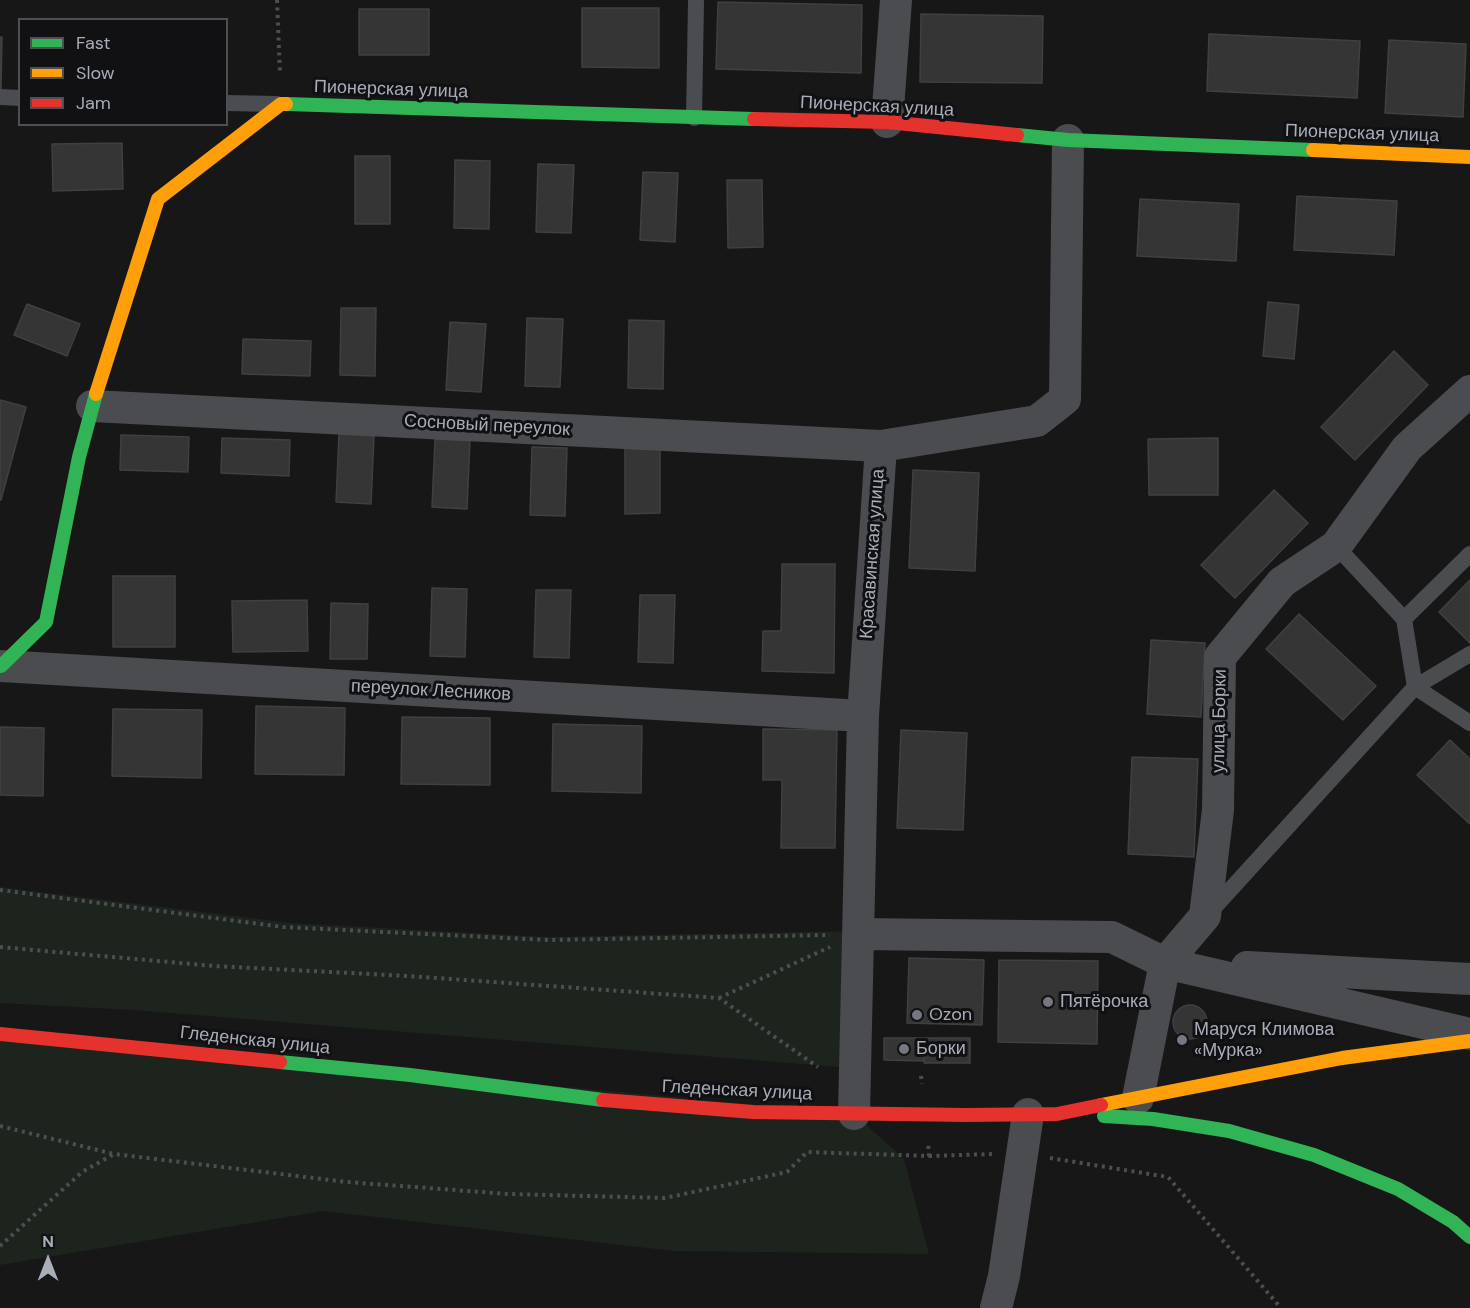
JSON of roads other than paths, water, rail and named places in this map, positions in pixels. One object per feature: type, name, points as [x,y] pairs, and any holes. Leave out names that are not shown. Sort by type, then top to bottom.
[{"type":"main road","name":"Пионерская улица","points":[[281,104],[887,122],[1068,140],[1470,157]]},
{"type":"main road","points":[[0,666],[46,622],[79,457],[92,406],[158,199],[281,104]]},
{"type":"main road","name":"Гледенская улица","points":[[0,1035],[410,1075],[623,1103],[753,1112],[925,1115],[1042,1114],[1138,1098],[1342,1058],[1470,1041]]},
{"type":"main road","points":[[1042,1114],[1164,1121],[1229,1131],[1314,1155],[1398,1189],[1453,1222],[1470,1237]]},
{"type":"street","points":[[887,122],[896,0]]},
{"type":"street","name":"Красавинская улица","points":[[854,1114],[862,716],[881,446],[1036,421],[1065,399],[1068,140]]},
{"type":"street","name":"улица Борки","points":[[1205,916],[1218,810],[1220,657],[1282,582],[1336,546],[1407,448],[1470,391]]},
{"type":"street","name":"Сосновый переулок","points":[[92,406],[881,446]]},
{"type":"street","name":"переулок Лесников","points":[[0,666],[862,716]]},
{"type":"street","points":[[1138,1098],[1165,963],[1205,916]]},
{"type":"street","points":[[858,934],[1112,937],[1165,963],[1470,1034]]},
{"type":"street","points":[[1165,963],[1470,979]]},
{"type":"street","points":[[996,1308],[1004,1276],[1022,1154],[1042,1114]]},
{"type":"lane","points":[[694,118],[696,2]]},
{"type":"lane","points":[[0,97],[18,98]]},
{"type":"lane","points":[[228,103],[281,104]]},
{"type":"lane","points":[[1336,546],[1404,619],[1416,687],[1470,723]]},
{"type":"lane","points":[[1404,619],[1470,554]]},
{"type":"lane","points":[[1205,916],[1416,687],[1470,654]]},
{"type":"place","name":"Пятёрочка","points":[[1048,1002]]},
{"type":"place","name":"Ozon","points":[[917,1015]]},
{"type":"place","name":"Маруся Климова «Мурка»","points":[[1182,1040]]},
{"type":"place","name":"Борки","points":[[904,1049]]}]
